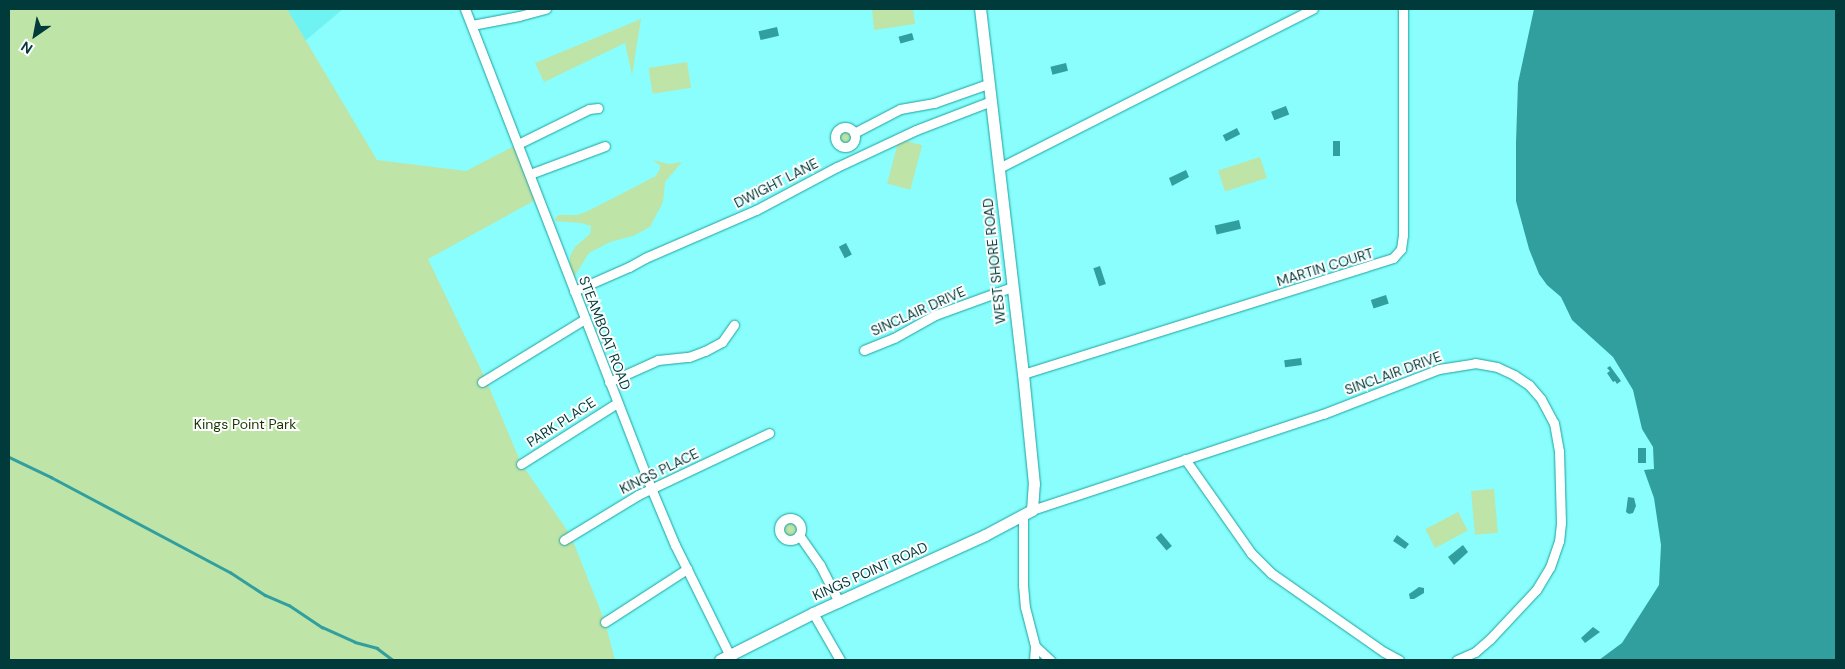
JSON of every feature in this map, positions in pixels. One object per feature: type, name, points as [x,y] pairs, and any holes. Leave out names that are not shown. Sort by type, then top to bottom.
[{"type":"main road","name":"WEST SHORE ROAD","points":[[980,9],[1034,484],[1027,513]]},
{"type":"main road","name":"KINGS POINT ROAD","points":[[727,658],[813,613],[1027,513]]},
{"type":"street","name":"STEAMBOAT ROAD","points":[[465,9],[651,488],[727,658]]},
{"type":"street","points":[[472,25],[546,9]]},
{"type":"street","points":[[999,168],[1313,9]]},
{"type":"street","name":"MARTIN COURT","points":[[1022,374],[1394,258],[1401,249],[1403,235],[1403,9]]},
{"type":"street","points":[[854,133],[900,109],[934,103],[988,84]]},
{"type":"street","name":"DWIGHT LANE","points":[[574,291],[756,210],[837,167],[916,130],[990,101]]},
{"type":"street","points":[[518,144],[589,108],[598,108]]},
{"type":"street","points":[[530,174],[605,146]]},
{"type":"street","name":"SINCLAIR DRIVE","points":[[864,350],[894,338],[935,315],[1012,286]]},
{"type":"street","points":[[482,382],[585,319]]},
{"type":"street","points":[[609,382],[658,360],[689,357],[704,351],[722,342],[734,325]]},
{"type":"street","name":"SINCLAIR DRIVE","points":[[1027,513],[1323,414],[1440,369],[1475,363],[1497,367],[1530,385],[1548,410],[1557,435],[1561,523],[1559,541],[1550,568],[1536,590],[1490,639],[1475,652],[1458,660]]},
{"type":"street","name":"PARK PLACE","points":[[521,464],[617,403]]},
{"type":"street","name":"KINGS PLACE","points":[[564,540],[651,488],[769,433]]},
{"type":"street","points":[[1185,459],[1251,553],[1271,573],[1384,652],[1399,660]]},
{"type":"street","points":[[1027,513],[1025,608],[1035,646],[1034,660]]},
{"type":"street","points":[[798,536],[814,555],[838,602]]},
{"type":"street","points":[[606,622],[686,569]]},
{"type":"street","points":[[813,613],[840,660]]},
{"type":"street","points":[[1035,646],[1050,660]]},
{"type":"shaded area","points":[[287,9],[343,9],[305,41]]},
{"type":"shaded area","points":[[1534,9],[1836,9],[1836,660],[1599,660],[1622,643],[1659,585],[1661,545],[1654,498],[1644,470],[1654,469],[1653,447],[1642,429],[1633,390],[1613,357],[1572,320],[1561,297],[1547,285],[1539,274],[1529,249],[1516,201],[1516,142],[1518,83]]},
{"type":"shaded area","points":[[777,27],[779,36],[761,40],[758,31]]},
{"type":"shaded area","points":[[912,33],[914,40],[900,44],[899,37]]},
{"type":"shaded area","points":[[1066,63],[1068,71],[1052,75],[1050,67]]},
{"type":"shaded area","points":[[1286,106],[1289,114],[1274,120],[1271,112]]},
{"type":"shaded area","points":[[1237,128],[1240,134],[1226,142],[1223,135]]},
{"type":"shaded area","points":[[1333,141],[1340,141],[1340,156],[1333,156]]},
{"type":"shaded area","points":[[1186,170],[1189,177],[1172,186],[1169,178]]},
{"type":"shaded area","points":[[1239,220],[1241,229],[1217,234],[1215,226]]},
{"type":"shaded area","points":[[846,243],[852,255],[845,258],[839,247]]},
{"type":"shaded area","points":[[1100,266],[1106,284],[1099,286],[1093,268]]},
{"type":"shaded area","points":[[1386,295],[1389,304],[1374,309],[1371,300]]},
{"type":"shaded area","points":[[1301,358],[1302,365],[1285,367],[1284,360]]},
{"type":"shaded area","points":[[1610,366],[1621,381],[1617,384],[1615,381],[1613,382],[1607,373],[1610,371],[1607,368]]},
{"type":"shaded area","points":[[1638,448],[1646,448],[1646,463],[1638,463]]},
{"type":"shaded area","points":[[1628,497],[1634,498],[1636,506],[1633,513],[1629,514],[1626,512]]},
{"type":"shaded area","points":[[1161,533],[1172,546],[1167,551],[1156,537]]},
{"type":"shaded area","points":[[1397,535],[1409,544],[1405,549],[1393,541]]},
{"type":"shaded area","points":[[1463,545],[1468,552],[1454,565],[1448,557]]},
{"type":"shaded area","points":[[1419,587],[1424,588],[1424,593],[1414,599],[1410,599],[1409,594]]},
{"type":"shaded area","points":[[1593,627],[1600,632],[1585,643],[1581,638]]},
{"type":"green space","name":"Kings Point Park","points":[[9,9],[287,9],[377,160],[466,171],[518,144],[539,198],[428,259],[486,380],[521,463],[571,536],[605,622],[615,660],[9,660]]},
{"type":"green space","points":[[872,9],[913,9],[915,24],[874,30]]},
{"type":"green space","points":[[641,19],[632,75],[625,43],[544,82],[535,63]]},
{"type":"green space","points":[[687,62],[691,88],[653,94],[648,68]]},
{"type":"green space","points":[[845,129],[853,137],[845,145],[837,137]]},
{"type":"green space","points":[[899,139],[922,145],[910,190],[887,183]]},
{"type":"green space","points":[[1260,157],[1267,178],[1225,192],[1218,171]]},
{"type":"green space","points":[[653,160],[669,164],[682,162],[665,182],[663,202],[650,227],[633,236],[610,242],[589,253],[574,277],[570,267],[570,256],[575,247],[590,234],[591,226],[581,223],[554,221],[558,215],[577,215],[588,211],[656,176],[661,166]]},
{"type":"green space","points":[[1494,489],[1498,533],[1475,535],[1471,491]]},
{"type":"green space","points":[[1458,512],[1468,531],[1435,548],[1425,529]]},
{"type":"green space","points":[[790,521],[798,529],[790,537],[782,529]]},
{"type":"waterway","points":[[9,457],[51,477],[230,572],[265,595],[289,605],[322,627],[355,642],[377,648],[393,660]]}]
